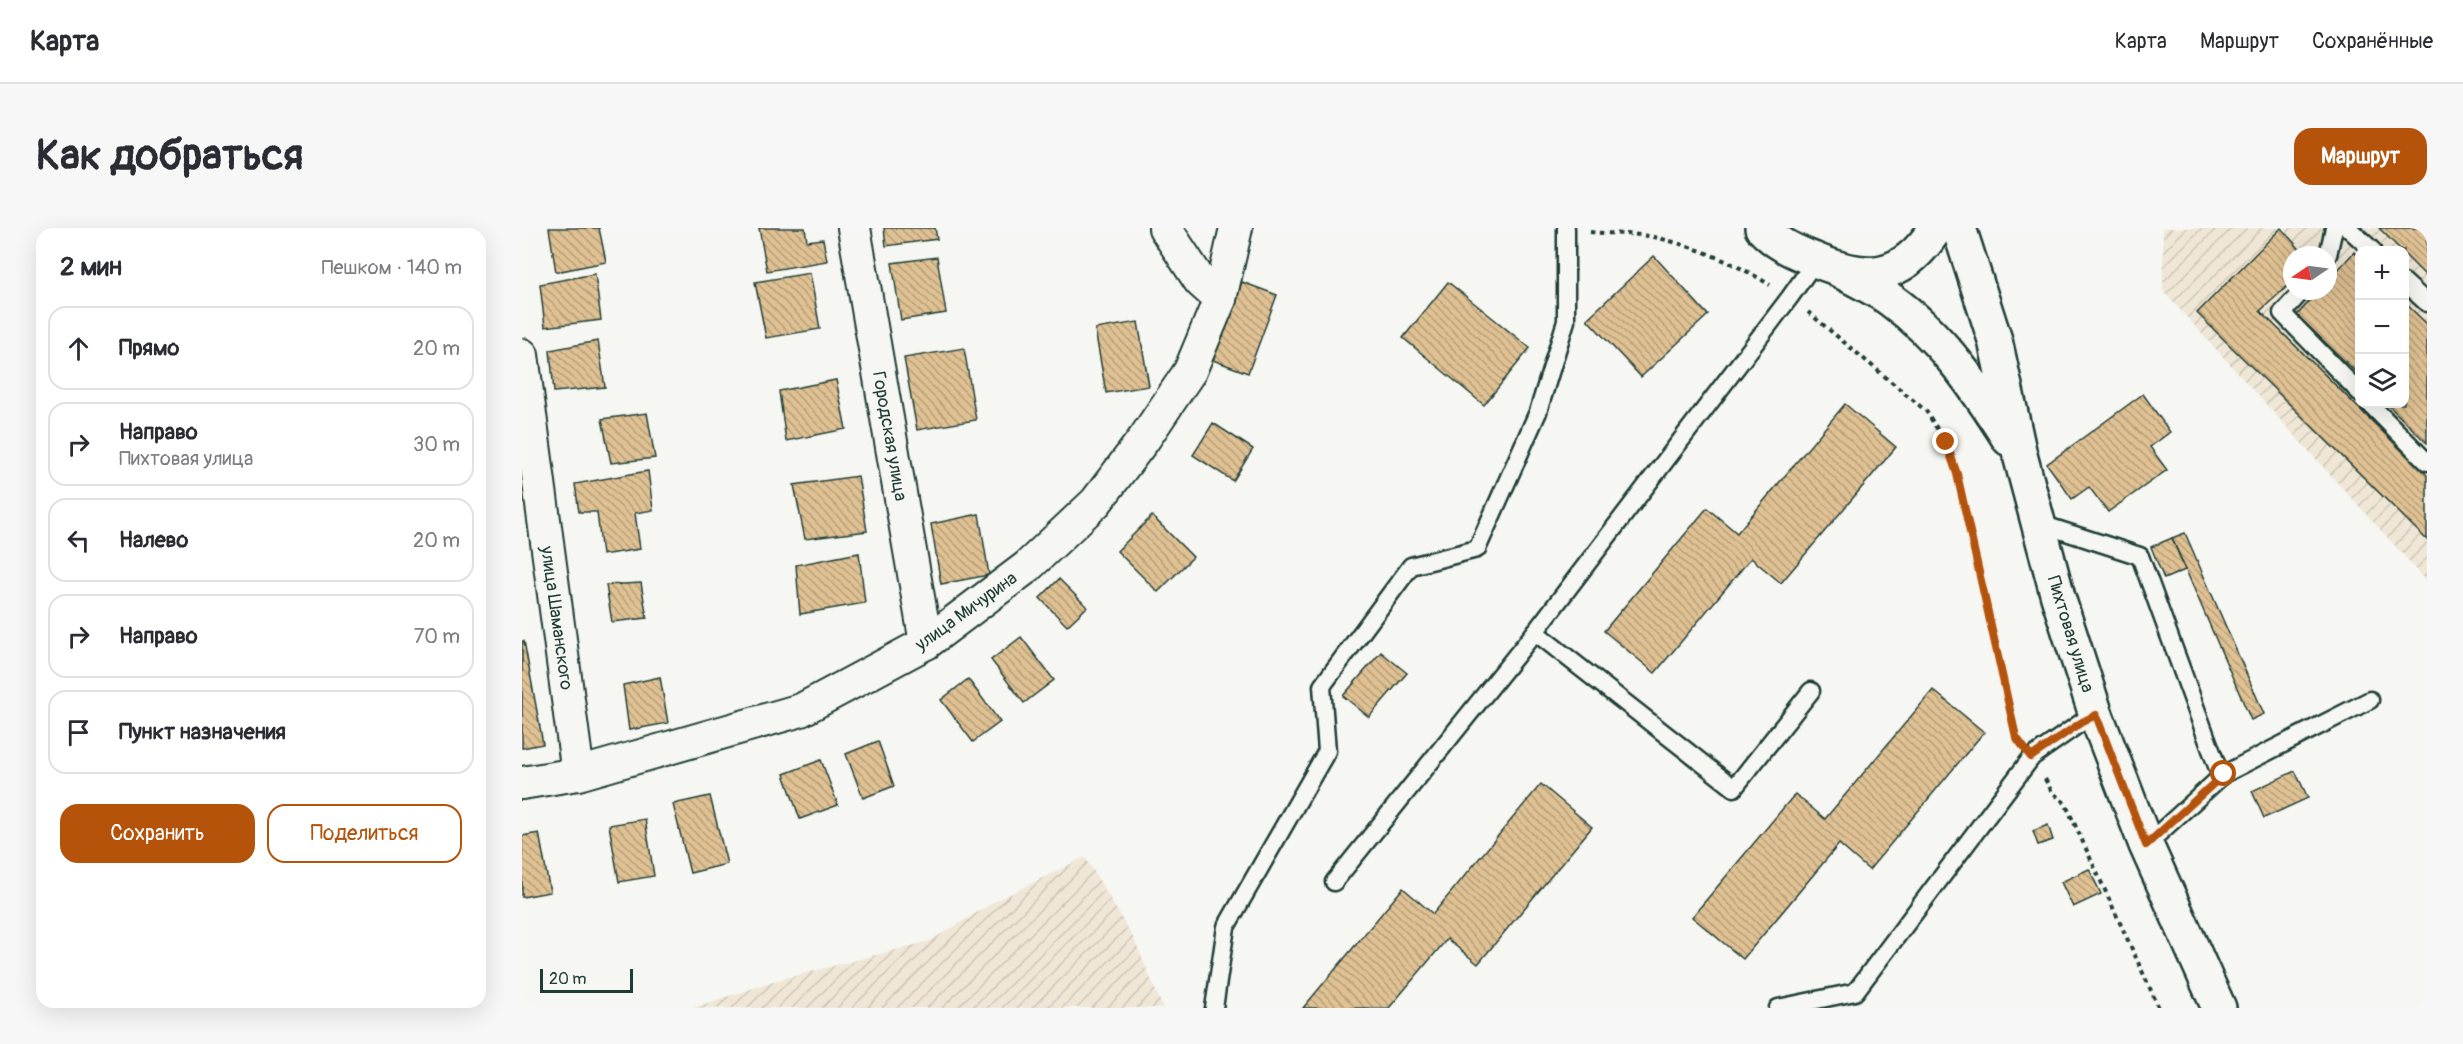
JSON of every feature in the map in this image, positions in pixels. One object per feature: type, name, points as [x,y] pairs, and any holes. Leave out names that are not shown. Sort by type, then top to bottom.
[{"type":"main road","points":[[1736,228],[1772,237],[1827,265],[1865,274],[1894,268],[1908,260],[1936,228]]},
{"type":"main road","name":"Пихтовая улица","points":[[1959,228],[1995,340],[2019,455],[2058,597],[2096,715],[2146,845],[2217,1007]]},
{"type":"main road","name":"Пихтовая улица","points":[[1827,265],[1889,298],[1921,323],[1957,363],[1985,401],[2019,455]]},
{"type":"street","name":"Городская улица","points":[[854,228],[926,643]]},
{"type":"street","points":[[1165,228],[1200,281],[1220,299]]},
{"type":"street","name":"улица Мичурина","points":[[522,783],[578,774],[801,710],[926,643],[1027,567],[1096,502],[1144,439],[1190,371],[1220,299],[1236,228]]},
{"type":"street","name":"улица Шаманского","points":[[522,355],[578,774]]},
{"type":"lane","points":[[2330,246],[2334,228]]},
{"type":"lane","points":[[2348,228],[2368,246]]},
{"type":"lane","points":[[1214,1008],[1226,927],[1327,751],[1322,686],[1411,566],[1477,549],[1538,412],[1566,321],[1566,229]]},
{"type":"lane","points":[[1334,882],[1535,632],[1790,297],[1827,265]]},
{"type":"lane","points":[[2409,287],[2427,303]]},
{"type":"lane","points":[[2294,300],[2282,313],[2355,388]]},
{"type":"lane","points":[[2374,408],[2427,462]]},
{"type":"lane","points":[[2038,523],[2140,556],[2222,777]]},
{"type":"lane","points":[[1535,632],[1734,788],[1810,691]]},
{"type":"lane","points":[[2146,845],[2222,777],[2370,700]]},
{"type":"lane","points":[[1778,1008],[1855,992],[2031,757],[2096,715]]},
{"type":"path","points":[[1566,229],[1653,237],[1696,250],[1738,267],[1790,297],[1926,411],[1946,442],[1957,474],[2016,737],[2052,792],[2065,802],[2159,1008]]},
{"type":"shaded area","points":[[2163,228],[2427,228],[2427,581],[2163,291]]},
{"type":"shaded area","points":[[1085,857],[1134,939],[1163,1008],[692,1008],[779,980],[930,941],[996,901]]},
{"type":"building","points":[[549,228],[599,228],[606,262],[556,272]]},
{"type":"building","points":[[759,228],[805,228],[807,241],[823,239],[827,261],[767,271]]},
{"type":"building","points":[[884,228],[935,228],[937,239],[886,246]]},
{"type":"building","points":[[2281,228],[2297,246],[2283,246],[2283,290],[2260,311],[2355,404],[2355,408],[2359,408],[2427,475],[2427,540],[2197,313]]},
{"type":"building","points":[[2379,228],[2427,228],[2427,277],[2409,259],[2409,246],[2397,246]]},
{"type":"building","points":[[2354,252],[2355,371],[2297,315],[2311,300],[2337,300],[2337,271]]},
{"type":"building","points":[[1654,256],[1708,315],[1641,377],[1587,319]]},
{"type":"building","points":[[937,257],[946,313],[901,320],[892,263]]},
{"type":"building","points":[[810,273],[820,329],[766,338],[755,282]]},
{"type":"building","points":[[595,274],[601,320],[545,327],[540,284]]},
{"type":"building","points":[[1242,282],[1277,295],[1248,373],[1213,360]]},
{"type":"building","points":[[1448,282],[1530,348],[1484,405],[1403,338]]},
{"type":"building","points":[[2409,307],[2427,324],[2427,443],[2391,408],[2409,408]]},
{"type":"building","points":[[1138,322],[1149,386],[1106,393],[1095,329]]},
{"type":"building","points":[[598,341],[605,387],[554,392],[550,350]]},
{"type":"building","points":[[964,348],[976,420],[917,430],[904,358]]},
{"type":"building","points":[[836,380],[846,429],[786,441],[779,391]]},
{"type":"building","points":[[2143,394],[2170,432],[2150,447],[2167,470],[2108,512],[2089,487],[2072,499],[2047,464]]},
{"type":"building","points":[[1845,404],[1896,447],[1781,583],[1751,558],[1655,673],[1604,631],[1707,508],[1737,533]]},
{"type":"building","points":[[647,413],[655,458],[611,463],[602,419]]},
{"type":"building","points":[[1213,423],[1253,449],[1233,481],[1193,455]]},
{"type":"building","points":[[648,471],[653,510],[635,513],[640,549],[602,555],[597,512],[579,512],[575,484]]},
{"type":"building","points":[[858,476],[867,531],[805,539],[794,485]]},
{"type":"building","points":[[979,514],[989,575],[941,584],[931,524]]},
{"type":"building","points":[[1152,516],[1193,557],[1158,592],[1117,551]]},
{"type":"building","points":[[2185,533],[2264,714],[2251,720],[2172,538]]},
{"type":"building","points":[[2172,538],[2185,570],[2164,579],[2151,547]]},
{"type":"building","points":[[859,553],[865,603],[800,614],[796,565]]},
{"type":"building","points":[[1059,579],[1087,607],[1067,626],[1040,598]]},
{"type":"building","points":[[641,583],[647,618],[612,622],[606,585]]},
{"type":"building","points":[[1021,637],[1054,680],[1024,703],[991,660]]},
{"type":"building","points":[[522,641],[524,641],[543,744],[522,748]]},
{"type":"building","points":[[1381,652],[1407,673],[1369,717],[1343,696]]},
{"type":"building","points":[[660,677],[668,723],[629,730],[623,685]]},
{"type":"building","points":[[968,679],[1000,722],[973,742],[941,700]]},
{"type":"building","points":[[1933,690],[1984,732],[1869,870],[1839,844],[1743,959],[1692,917],[1795,794],[1825,819]]},
{"type":"building","points":[[878,741],[894,786],[863,798],[846,754]]},
{"type":"building","points":[[821,760],[838,805],[800,819],[784,774]]},
{"type":"building","points":[[2295,771],[2308,798],[2264,818],[2252,791]]},
{"type":"building","points":[[1541,784],[1592,827],[1478,964],[1447,939],[1389,1008],[1303,1008],[1403,888],[1433,914]]},
{"type":"building","points":[[710,796],[727,864],[690,873],[673,804]]},
{"type":"building","points":[[645,819],[654,876],[619,882],[609,825]]},
{"type":"building","points":[[2048,825],[2053,840],[2038,845],[2033,831]]},
{"type":"building","points":[[539,833],[550,892],[522,897],[522,836]]},
{"type":"building","points":[[2089,869],[2101,894],[2073,907],[2061,882]]},
{"type":"route","points":[[1946,442],[1957,474],[2016,737],[2031,757],[2096,715],[2146,845],[2224,774]]}]
